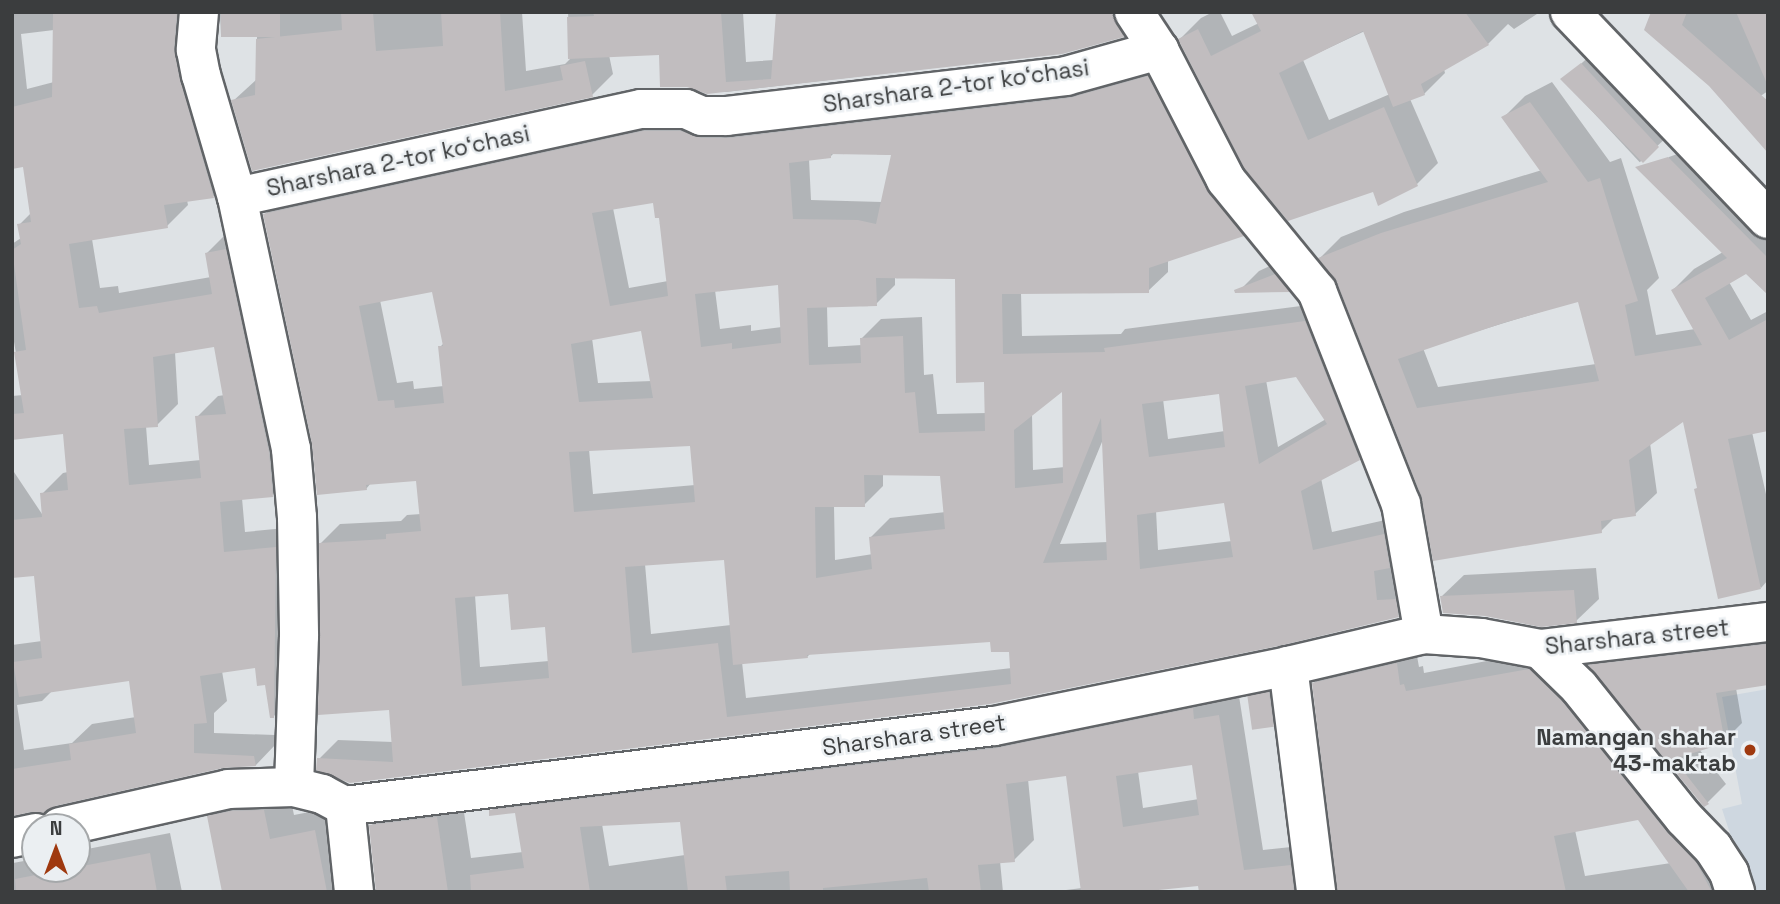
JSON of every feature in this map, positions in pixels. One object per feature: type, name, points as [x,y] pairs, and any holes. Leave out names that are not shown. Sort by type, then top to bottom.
[{"type":"street","points":[[200,12],[196,50],[201,75],[237,197],[290,449],[297,517],[299,636],[294,787]]},
{"type":"street","points":[[1134,12],[1159,50],[1226,180],[1317,290],[1401,504],[1424,634]]},
{"type":"street","points":[[1570,12],[1768,219]]},
{"type":"street","name":"Sharshara 2-tor koʻchasi","points":[[237,197],[642,109],[686,108],[702,116],[727,116],[1066,76],[1159,50]]},
{"type":"street","name":"Sharshara street","points":[[345,806],[994,726],[1288,666],[1424,634],[1481,638],[1540,649],[1768,622]]},
{"type":"street","points":[[1540,649],[1579,687],[1684,818],[1713,848],[1729,873],[1735,892]]},
{"type":"street","points":[[1288,666],[1316,892]]},
{"type":"street","points":[[91,819],[191,795],[228,789],[294,787],[322,794],[345,806],[354,892]]},
{"type":"shaded area","name":"Namangan shahar 43-maktab","points":[[1768,689],[1768,892],[1749,892],[1722,809],[1742,804],[1722,697]]},
{"type":"building","points":[[53,12],[177,12],[174,49],[214,198],[164,205],[168,228],[69,244],[79,308],[97,306],[99,313],[212,294],[205,253],[226,249],[269,452],[273,497],[220,502],[224,552],[276,547],[274,718],[270,718],[265,685],[257,686],[255,668],[200,676],[207,723],[194,724],[194,753],[254,756],[256,766],[223,768],[55,806],[44,813],[31,812],[12,816],[12,769],[71,760],[69,744],[136,733],[129,681],[19,697],[13,662],[42,658],[34,576],[12,578],[12,520],[42,517],[40,493],[68,490],[63,434],[12,440],[12,414],[24,413],[14,352],[26,350],[12,250],[21,244],[17,224],[31,222],[23,167],[12,169],[12,107],[52,97]],"holes":[[[214,347],[226,414],[195,416],[201,478],[129,485],[124,429],[158,427],[153,357]]]},
{"type":"building","points":[[221,12],[280,12],[280,37],[221,37]]},
{"type":"building","points":[[341,12],[373,12],[376,51],[443,46],[441,12],[500,12],[505,91],[563,80],[560,66],[585,61],[593,97],[252,171],[231,100],[255,95],[256,39],[342,30]]},
{"type":"building","points":[[593,12],[721,12],[726,82],[771,79],[776,12],[1112,12],[1124,37],[1062,54],[707,94],[687,87],[660,87],[659,55],[568,59],[567,17],[594,16]]},
{"type":"building","points":[[1251,12],[1465,12],[1489,45],[1421,84],[1425,95],[1393,107],[1363,31],[1279,73],[1308,140],[1384,107],[1418,186],[1378,206],[1373,192],[1288,221],[1244,168],[1178,39],[1198,29],[1211,56],[1261,31]]},
{"type":"building","points":[[1651,12],[1687,12],[1682,25],[1768,101],[1768,153],[1709,86],[1644,30]]},
{"type":"building","points":[[1736,12],[1768,12],[1768,86]]},
{"type":"building","points":[[1581,63],[1659,147],[1643,163],[1560,79]]},
{"type":"building","points":[[1148,76],[1207,190],[1244,236],[1149,268],[1149,293],[1002,294],[1003,354],[1105,352],[1104,348],[1305,321],[1360,460],[1301,491],[1313,550],[1384,534],[1390,568],[1374,571],[1377,600],[1396,599],[1399,617],[1283,645],[990,704],[350,783],[316,770],[317,758],[393,762],[389,710],[318,715],[319,543],[386,539],[386,534],[421,531],[416,481],[366,485],[367,490],[317,495],[312,444],[263,214],[643,131],[681,131],[701,138],[729,138],[1069,98]],"holes":[[[831,154],[891,155],[876,224],[858,220],[793,219],[789,163],[831,158]],[[653,203],[655,218],[659,218],[668,296],[610,306],[592,213]],[[876,278],[955,279],[956,383],[984,382],[985,431],[919,433],[915,392],[905,393],[903,336],[860,338],[861,363],[809,365],[807,308],[877,306]],[[778,285],[781,343],[732,349],[732,343],[701,347],[695,294]],[[432,292],[443,346],[438,346],[444,403],[395,408],[394,400],[378,401],[359,306]],[[641,331],[653,398],[579,402],[571,344]],[[1296,377],[1327,424],[1259,464],[1245,386]],[[1062,392],[1063,483],[1015,488],[1014,430]],[[1219,394],[1225,447],[1149,457],[1142,404]],[[1101,418],[1107,560],[1043,563]],[[690,446],[695,502],[574,512],[569,452]],[[864,475],[940,476],[945,529],[869,537],[872,569],[816,578],[815,507],[865,507]],[[1224,503],[1233,557],[1140,569],[1137,515]],[[724,560],[733,665],[808,658],[807,655],[990,642],[991,652],[1009,652],[1011,684],[727,717],[718,643],[632,653],[625,567]],[[508,594],[511,630],[545,627],[549,678],[462,686],[455,598]]]},
{"type":"building","points":[[1530,102],[1588,182],[1600,178],[1638,301],[1625,305],[1635,356],[1702,345],[1671,290],[1727,258],[1635,167],[1668,157],[1768,258],[1768,295],[1746,274],[1705,298],[1729,340],[1768,319],[1768,431],[1728,439],[1761,589],[1718,599],[1694,489],[1697,488],[1683,422],[1629,460],[1636,516],[1601,521],[1602,533],[1433,561],[1421,496],[1337,283],[1318,258],[1381,233],[1548,182],[1501,117]],"holes":[[[1578,302],[1599,381],[1417,408],[1398,359],[1503,323]]]},
{"type":"building","points":[[1275,274],[1290,292],[1235,293],[1234,290]]},
{"type":"building","points":[[1574,590],[1577,623],[1541,627],[1485,616],[1443,613],[1440,596]]},
{"type":"building","points":[[1768,644],[1768,685],[1716,693],[1725,743],[1674,759],[1709,804],[1704,807],[1588,665]]},
{"type":"building","points":[[1397,663],[1400,685],[1404,684],[1406,691],[1529,669],[1563,702],[1667,832],[1696,862],[1712,892],[1689,892],[1638,820],[1554,836],[1566,892],[1337,892],[1312,683]]},
{"type":"building","points":[[1269,692],[1274,727],[1252,730],[1247,695]]},
{"type":"building","points":[[1193,708],[1194,719],[1219,715],[1244,870],[1291,865],[1294,892],[1199,892],[1198,886],[1139,892],[1081,892],[1066,776],[1006,784],[1015,862],[978,865],[981,892],[929,892],[927,878],[823,888],[823,892],[790,892],[789,871],[725,876],[727,892],[688,892],[680,822],[580,827],[590,892],[471,892],[470,875],[524,868],[515,813],[489,816],[489,810],[997,748]],"holes":[[[1192,765],[1199,815],[1123,827],[1116,776]]]},
{"type":"building","points":[[264,810],[270,839],[315,830],[327,892],[222,892],[207,816],[231,811]]},
{"type":"building","points":[[437,817],[448,892],[376,892],[369,825]]},
{"type":"building","points":[[150,853],[157,892],[16,892],[15,879],[21,878],[21,883],[91,883],[91,864]]},
{"type":"place","name":"Namangan shahar 43-maktab","points":[[1750,750]]}]
